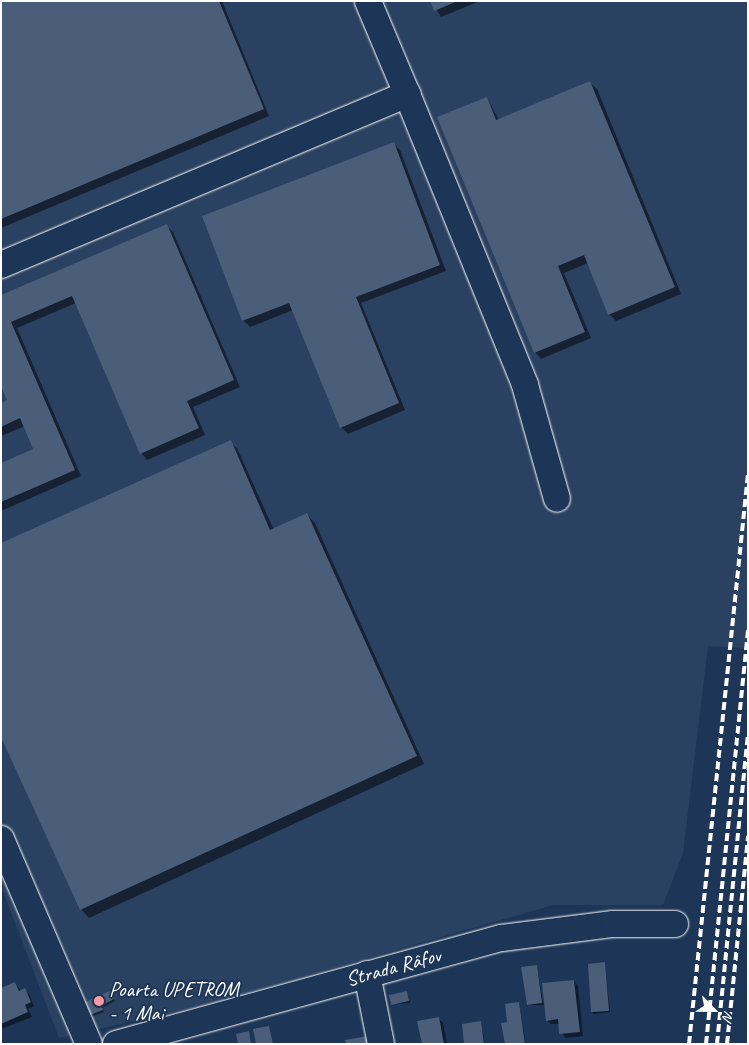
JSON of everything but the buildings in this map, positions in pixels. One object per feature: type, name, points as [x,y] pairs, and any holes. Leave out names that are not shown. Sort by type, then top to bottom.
[{"type":"street","points":[[368,1],[525,386],[557,499]]},
{"type":"street","points":[[1,264],[407,94]]},
{"type":"street","points":[[1,839],[88,1044]]},
{"type":"street","name":"Strada Râfov","points":[[116,1044],[167,1037],[367,974],[518,935],[613,924],[675,924]]},
{"type":"street","points":[[367,974],[381,1044]]},
{"type":"shaded area","points":[[1,1],[748,1],[748,648],[708,646],[683,853],[663,905],[553,905],[205,1005],[59,1038],[1,886]]},
{"type":"railway","points":[[689,1044],[748,474]]},
{"type":"railway","points":[[706,1044],[748,628]]},
{"type":"railway","points":[[717,1044],[748,736]]},
{"type":"railway","points":[[727,1044],[748,836]]},
{"type":"place","name":"Poarta UPETROM - 1 Mai","points":[[99,1001]]}]
